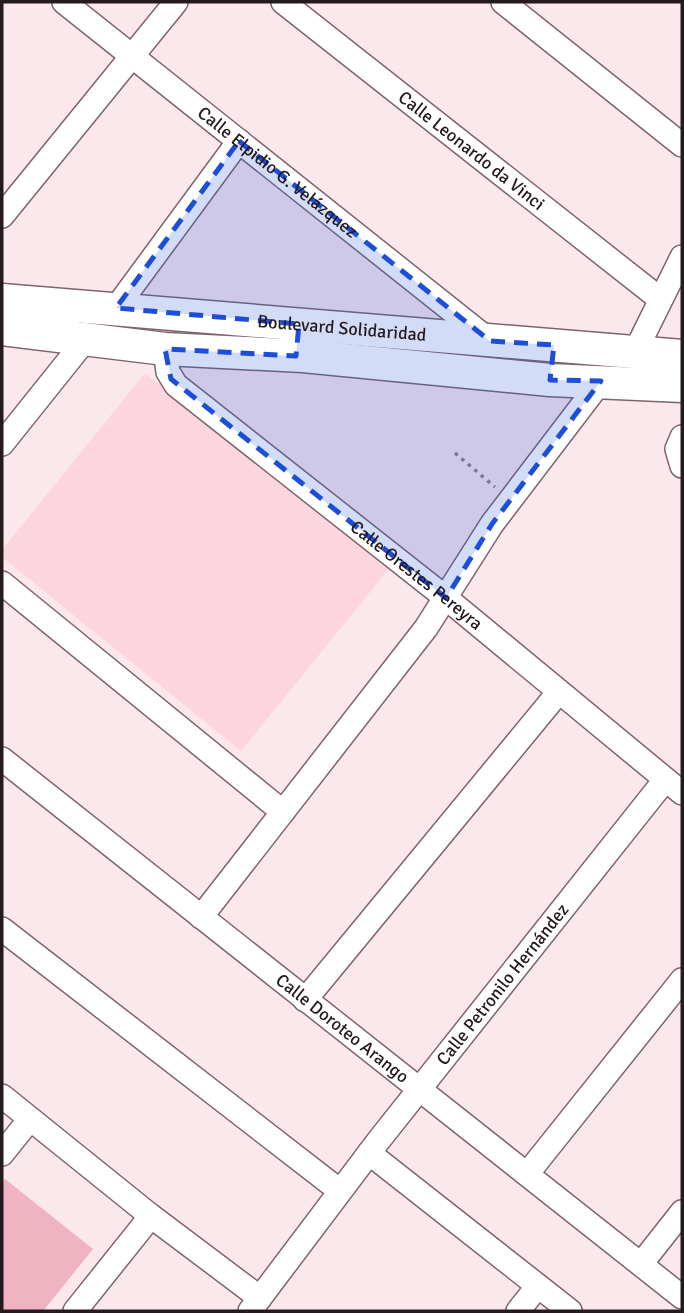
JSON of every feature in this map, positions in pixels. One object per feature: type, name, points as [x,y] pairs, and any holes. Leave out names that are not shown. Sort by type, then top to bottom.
[{"type":"main road","name":"Boulevard Solidaridad","points":[[2,300],[86,339],[165,349],[296,356],[550,380],[682,386]]},
{"type":"main road","name":"Boulevard Solidaridad","points":[[36,317],[116,308],[682,356]]},
{"type":"main road","points":[[2,329],[36,317]]},
{"type":"main road","points":[[296,356],[299,324]]},
{"type":"main road","points":[[550,380],[554,345]]},
{"type":"street","name":"Calle Elpidio G. Velázquez","points":[[64,2],[490,341]]},
{"type":"street","points":[[2,216],[176,2]]},
{"type":"street","name":"Calle Leonardo da Vinci","points":[[283,2],[660,299]]},
{"type":"street","points":[[503,2],[682,145]]},
{"type":"street","points":[[116,308],[239,141]]},
{"type":"street","points":[[635,352],[682,257]]},
{"type":"street","points":[[2,444],[86,339]]},
{"type":"street","name":"Calle Orestes Pereyra","points":[[165,349],[168,372],[176,385],[446,598],[674,787]]},
{"type":"street","points":[[201,917],[426,628],[461,570],[510,500],[601,381]]},
{"type":"street","points":[[682,437],[677,449],[682,466]]},
{"type":"street","points":[[2,583],[283,812]]},
{"type":"street","points":[[305,1000],[558,693]]},
{"type":"street","name":"Calle Doroteo Arango","points":[[2,759],[682,1297]]},
{"type":"street","name":"Calle Petronilo Hernández","points":[[255,1305],[369,1153],[674,787]]},
{"type":"street","points":[[2,929],[340,1191]]},
{"type":"street","points":[[527,1174],[682,979]]},
{"type":"street","points":[[2,1096],[151,1216],[255,1305]]},
{"type":"street","points":[[2,1154],[30,1119]]},
{"type":"street","points":[[369,1153],[570,1311]]},
{"type":"street","points":[[641,1264],[682,1212]]},
{"type":"street","points":[[75,1311],[151,1216]]},
{"type":"street","points":[[518,1311],[538,1286]]},
{"type":"path","points":[[455,453],[510,500]]},
{"type":"highlighted area","points":[[239,141],[490,341],[554,345],[550,380],[601,381],[492,524],[446,598],[171,379],[165,349],[296,356],[299,324],[116,308]]},
{"type":"shaded area","points":[[145,373],[388,570],[241,751],[2,557],[2,550]]},
{"type":"shaded area","points":[[5,1179],[93,1249],[43,1311],[2,1311],[2,1183]]}]
